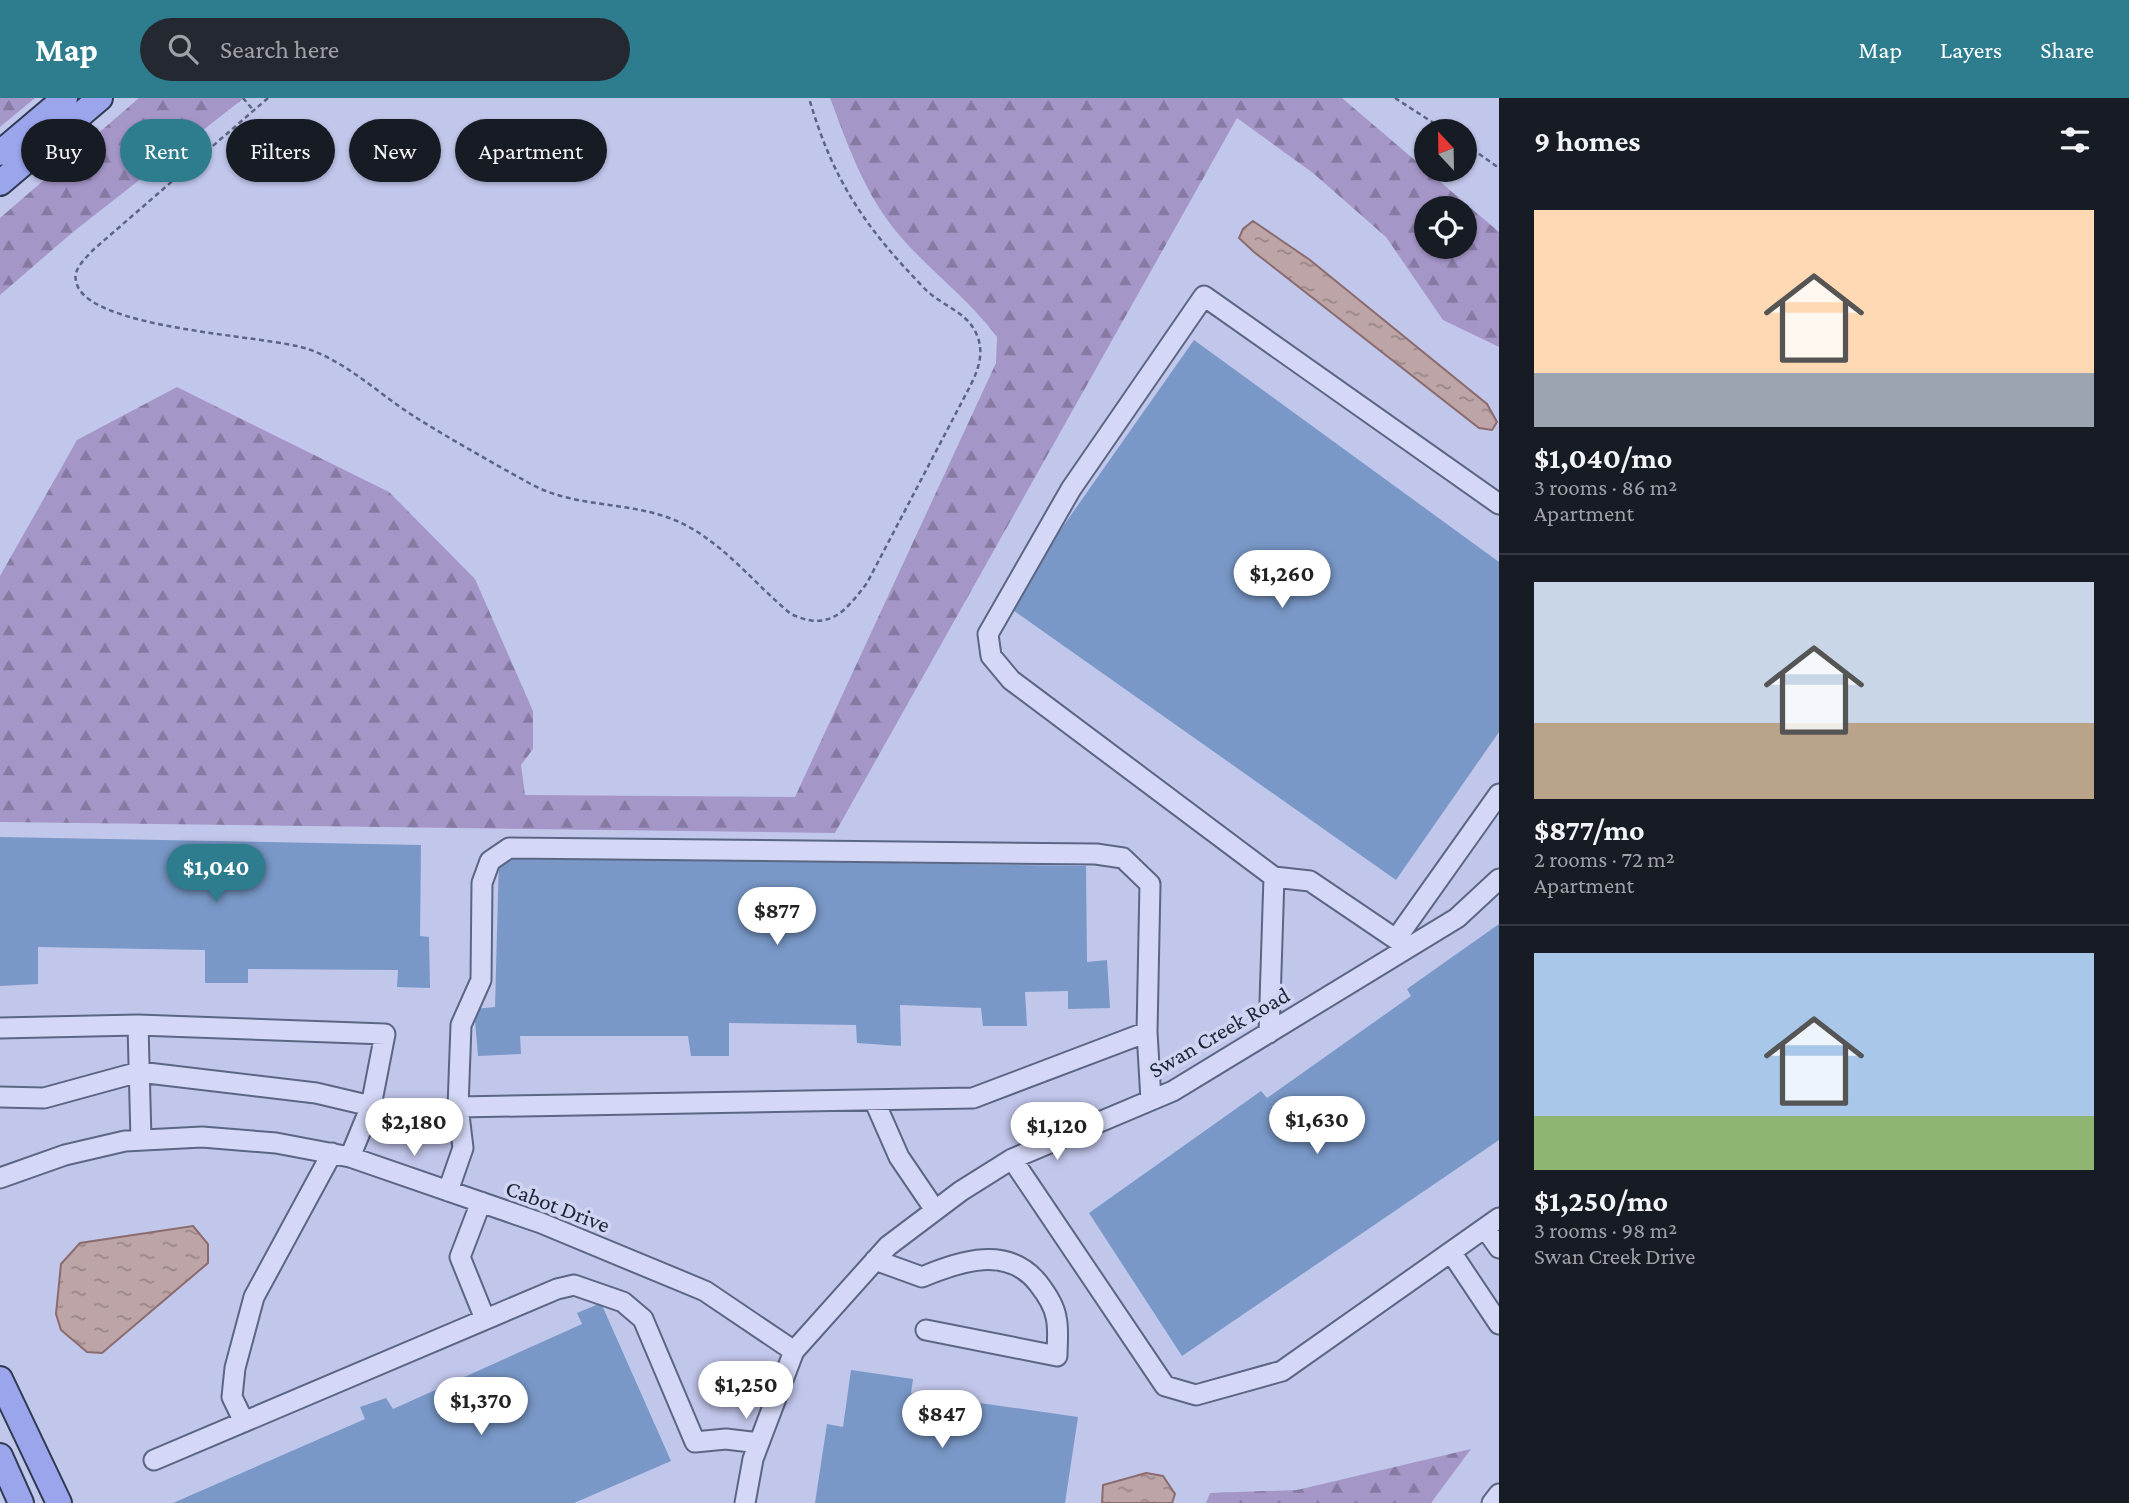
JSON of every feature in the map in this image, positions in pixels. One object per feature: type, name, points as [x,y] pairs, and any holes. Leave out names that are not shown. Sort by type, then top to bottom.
[{"type":"main road","points":[[0,153],[65,98]]},
{"type":"main road","points":[[0,183],[100,98]]},
{"type":"main road","points":[[0,1379],[59,1503]]},
{"type":"main road","points":[[0,1456],[22,1503]]},
{"type":"street","points":[[1499,504],[1205,296],[1071,489],[988,634],[991,656],[1011,680],[1273,877],[1310,881],[1402,943],[1499,794]]},
{"type":"street","points":[[448,1191],[463,1148],[458,1107],[461,1026],[481,980],[482,883],[490,861],[509,848],[1096,854],[1123,858],[1137,868],[1150,884],[1147,1032],[1151,1100]]},
{"type":"street","points":[[1269,1033],[1273,877]]},
{"type":"street","name":"Swan Creek Road","points":[[794,1351],[888,1246],[935,1210],[1012,1159],[1173,1091],[1332,994],[1402,943],[1457,918],[1499,879]]},
{"type":"street","points":[[0,1028],[138,1025],[385,1034],[371,1106],[254,1297],[235,1368],[232,1397],[244,1422]]},
{"type":"street","points":[[138,1025],[141,1140]]},
{"type":"street","points":[[458,1107],[973,1098],[1147,1032]]},
{"type":"street","points":[[0,1097],[44,1098],[139,1072],[316,1093],[371,1106]]},
{"type":"street","points":[[874,1100],[899,1157],[935,1210]]},
{"type":"street","name":"Cabot Drive","points":[[0,1178],[65,1155],[141,1140],[202,1138],[276,1143],[341,1155],[541,1223],[705,1291],[794,1351]]},
{"type":"street","points":[[1012,1159],[1165,1386],[1196,1395],[1282,1371],[1492,1223],[1499,1248]]},
{"type":"street","points":[[481,1202],[460,1257],[485,1319]]},
{"type":"street","points":[[1451,1252],[1499,1324]]},
{"type":"street","points":[[875,1260],[922,1277],[956,1262],[985,1258],[1014,1263],[1031,1274],[1051,1304],[1056,1317],[1057,1356],[926,1329]]},
{"type":"street","points":[[154,1461],[485,1319],[573,1285],[623,1302],[643,1319],[695,1442],[726,1439],[759,1443]]},
{"type":"street","points":[[745,1503],[759,1443],[794,1351]]},
{"type":"street","points":[[1492,1503],[1499,1494]]},
{"type":"path","points":[[243,98],[254,111]]},
{"type":"path","points":[[268,98],[93,250],[75,273],[76,284],[83,295],[105,307],[170,328],[307,349],[349,370],[413,416],[533,486],[577,500],[629,506],[676,520],[713,543],[791,614],[806,621],[821,622],[836,617],[850,605],[867,583],[978,370],[981,351],[971,324],[961,313],[930,294],[858,213],[818,131],[809,98]]},
{"type":"path","points":[[1395,98],[1427,119]]},
{"type":"path","points":[[1477,152],[1499,168]]},
{"type":"green space","points":[[0,98],[35,98],[0,127]]},
{"type":"green space","points":[[139,98],[244,98],[212,123],[212,119],[120,119],[120,182],[137,182],[0,295],[0,218],[42,182],[106,182],[106,126]]},
{"type":"green space","points":[[830,98],[1342,98],[1414,159],[1414,182],[1440,182],[1457,196],[1414,196],[1414,259],[1477,259],[1477,213],[1499,232],[1499,347],[1443,320],[1386,237],[1313,173],[1237,118],[835,833],[0,822],[0,576],[77,440],[177,387],[389,492],[475,579],[533,711],[533,749],[521,765],[525,795],[795,797],[996,363],[997,337],[974,310],[900,236],[867,188]]},
{"type":"green space","points":[[1471,1449],[1431,1503],[1206,1503],[1210,1493],[1297,1490]]},
{"type":"water","points":[[1253,221],[1310,260],[1487,404],[1497,422],[1492,430],[1479,428],[1254,252],[1239,238],[1243,229]]},
{"type":"water","points":[[193,1226],[208,1244],[208,1263],[102,1353],[87,1352],[61,1330],[56,1314],[61,1264],[80,1243]]},
{"type":"water","points":[[1146,1473],[1163,1476],[1175,1494],[1172,1503],[1102,1503],[1103,1485]]},
{"type":"building","points":[[1194,340],[1499,562],[1499,732],[1396,880],[1007,606]]},
{"type":"building","points":[[0,837],[421,845],[420,936],[429,937],[430,988],[397,987],[398,970],[248,969],[248,983],[205,983],[205,950],[38,947],[38,984],[0,986]]},
{"type":"building","points":[[499,857],[1086,866],[1087,962],[1107,960],[1110,1008],[1068,1009],[1068,991],[1025,992],[1027,1026],[983,1026],[981,1008],[900,1005],[901,1046],[857,1043],[856,1025],[729,1023],[729,1056],[691,1056],[688,1036],[520,1036],[521,1054],[478,1056],[474,1009],[495,1007]]},
{"type":"building","points":[[1499,924],[1499,1140],[1182,1356],[1089,1213],[1261,1091],[1267,1098],[1411,996],[1407,989]]},
{"type":"building","points":[[601,1303],[671,1461],[574,1503],[173,1503],[365,1419],[360,1407],[386,1398],[393,1409],[582,1324],[577,1313]]},
{"type":"building","points":[[851,1370],[913,1379],[911,1393],[1078,1417],[1065,1503],[815,1503],[827,1424],[843,1427]]}]
